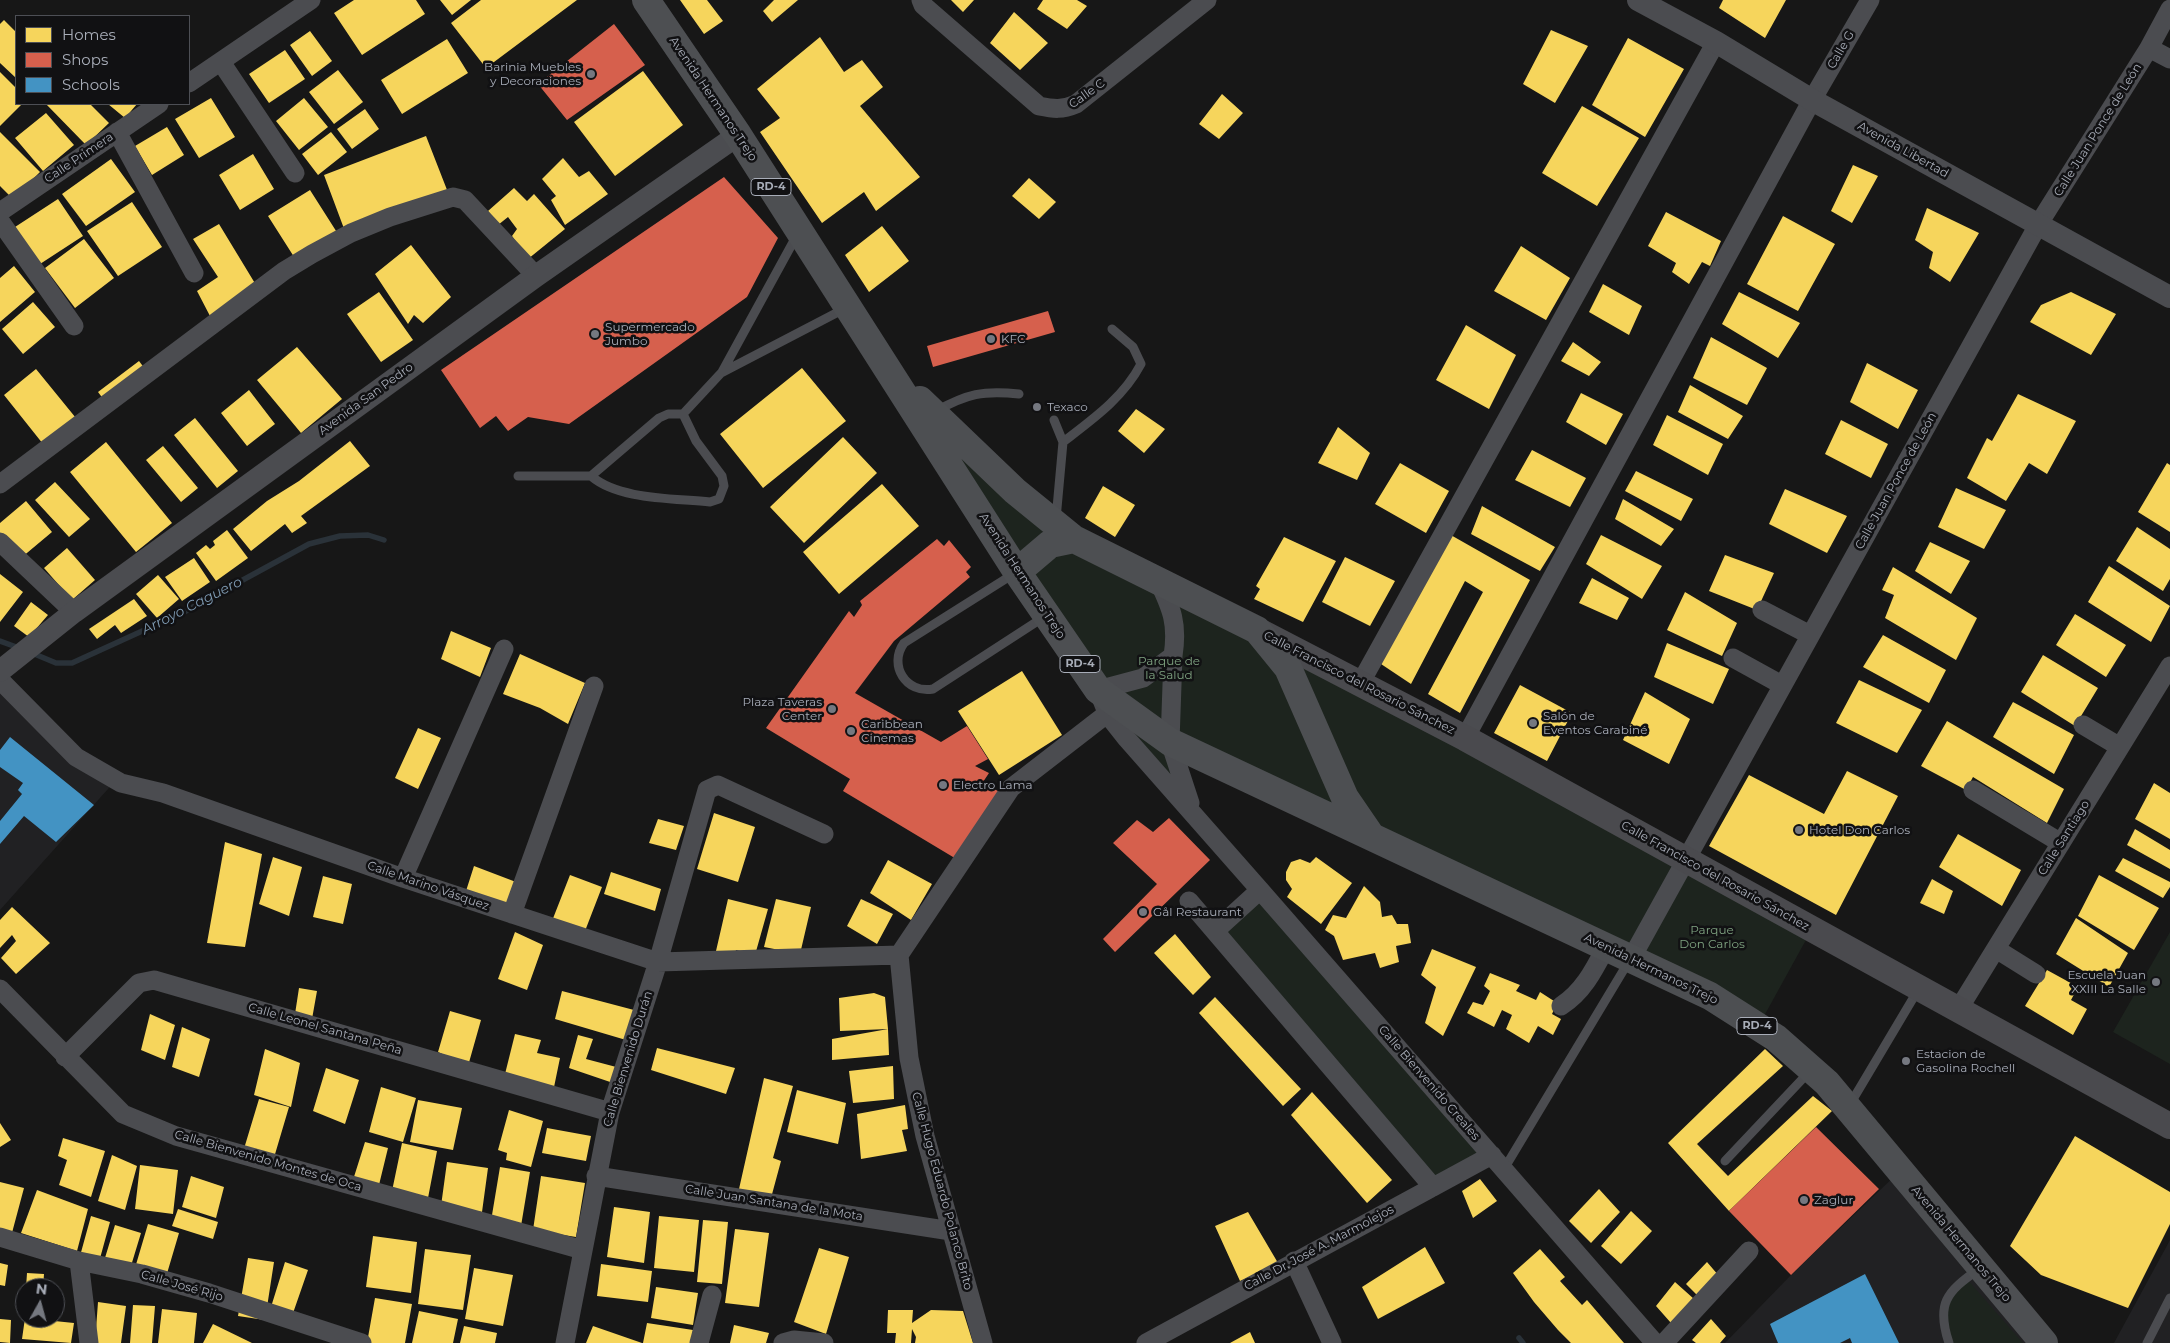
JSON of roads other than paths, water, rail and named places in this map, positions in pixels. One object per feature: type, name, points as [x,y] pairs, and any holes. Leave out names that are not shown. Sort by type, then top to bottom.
[{"type":"main road","name":"Avenida Hermanos Trejo","points":[[646,0],[738,135],[1018,572],[1108,703],[1170,742],[1710,996],[1776,1038],[1827,1083],[2044,1343]]},
{"type":"main road","name":"Avenida Hermanos Trejo","points":[[893,376],[934,412],[1015,491],[1065,531],[1257,630],[1288,668],[1345,798],[1372,837]]},
{"type":"main road","points":[[1018,572],[1065,531]]},
{"type":"main road","name":"Calle Francisco del Rosario Sánchez","points":[[1257,630],[1361,682],[1465,738],[2170,1126]]},
{"type":"street","points":[[190,83],[311,0]]},
{"type":"street","name":"Calle C","points":[[921,0],[923,5],[1039,106],[1055,110],[1065,109],[1076,104],[1207,0]]},
{"type":"street","name":"Avenida Libertad","points":[[1638,0],[1716,42],[1812,100],[2170,297]]},
{"type":"street","name":"Calle G","points":[[1465,738],[1812,100],[1870,0]]},
{"type":"street","name":"Calle Juan Ponce de León","points":[[1631,959],[2038,225],[2149,48],[2170,8]]},
{"type":"street","points":[[1361,682],[1716,42]]},
{"type":"street","points":[[2149,48],[2170,60]]},
{"type":"street","points":[[221,62],[295,173]]},
{"type":"street","name":"Calle Primera","points":[[0,212],[158,105]]},
{"type":"street","points":[[117,132],[194,273]]},
{"type":"street","name":"Avenida San Pedro","points":[[7,665],[74,612],[536,276],[738,135]]},
{"type":"street","points":[[0,484],[284,271],[351,233],[390,217],[453,197],[465,200],[536,276]]},
{"type":"street","points":[[0,221],[74,326]]},
{"type":"street","points":[[0,542],[74,612]]},
{"type":"street","name":"Calle Bienvenido Creales","points":[[1157,579],[1173,609],[1176,635],[1173,656],[1170,742],[1190,803],[1202,823]]},
{"type":"street","points":[[1762,610],[1810,635]]},
{"type":"street","points":[[403,878],[504,650]]},
{"type":"street","points":[[899,955],[1011,788],[1108,703],[1173,656]]},
{"type":"street","points":[[1733,658],[1782,684]]},
{"type":"street","name":"Calle Santiago","points":[[1958,1010],[2170,666]]},
{"type":"street","name":"Calle Marino Vásquez","points":[[0,680],[76,757],[121,783],[163,793],[403,878],[658,962],[899,955]]},
{"type":"street","points":[[512,914],[594,686]]},
{"type":"street","name":"Calle Bienvenido Creales","points":[[1108,703],[1126,739],[1202,823],[1655,1343]]},
{"type":"street","points":[[2083,725],[2120,747]]},
{"type":"street","name":"Calle Bienvenido Durán","points":[[565,1343],[596,1176],[610,1112],[658,962],[707,790],[718,785],[824,834]]},
{"type":"street","points":[[1973,790],[2061,843]]},
{"type":"street","points":[[1215,931],[1260,890]]},
{"type":"street","points":[[1189,901],[1433,1186]]},
{"type":"street","points":[[1561,1006],[1572,1000],[1584,986],[1606,947]]},
{"type":"street","points":[[1996,949],[2036,974]]},
{"type":"street","name":"Calle Hugo Eduardo Polanco Brito","points":[[899,955],[909,1058],[917,1097],[951,1231],[983,1343]]},
{"type":"street","name":"Calle Leonel Santana Peña","points":[[66,1056],[139,983],[154,980],[610,1112]]},
{"type":"street","name":"Calle Bienvenido Montes de Oca","points":[[0,989],[122,1114],[176,1136],[583,1250]]},
{"type":"street","name":"Calle Dr. José A. Marmolejos","points":[[1146,1343],[1433,1186],[1498,1162]]},
{"type":"street","name":"Calle Juan Santana de la Mota","points":[[596,1176],[951,1231]]},
{"type":"street","name":"Calle José Rijo","points":[[0,1237],[79,1261],[142,1274],[209,1293],[362,1343]]},
{"type":"street","points":[[1664,1343],[1749,1251]]},
{"type":"street","points":[[79,1261],[89,1343]]},
{"type":"street","points":[[1294,1261],[1332,1343]]},
{"type":"street","points":[[699,1343],[712,1295]]},
{"type":"street","points":[[783,1343],[794,1340],[824,1343]]},
{"type":"lane","points":[[518,476],[591,476],[659,418],[668,414],[683,414],[722,372],[800,231]]},
{"type":"lane","points":[[722,372],[848,306]]},
{"type":"lane","points":[[1062,442],[1107,408],[1131,382],[1141,364],[1133,347],[1112,329]]},
{"type":"lane","points":[[934,412],[963,396],[996,392],[1019,394]]},
{"type":"lane","points":[[591,476],[600,484],[618,492],[710,502],[719,499],[724,486],[722,476],[696,441],[683,414]]},
{"type":"lane","points":[[1054,420],[1062,442],[1065,531]]},
{"type":"lane","points":[[1018,572],[904,642],[898,650],[896,660],[897,666],[911,687],[924,691],[933,689],[1047,615]]},
{"type":"lane","points":[[1498,1162],[1631,959]]},
{"type":"lane","points":[[1848,1108],[1919,989]]},
{"type":"lane","points":[[1725,1161],[1811,1070]]},
{"type":"lane","points":[[1949,1343],[1942,1316],[1944,1304],[1950,1292],[1981,1268]]},
{"type":"lane","points":[[2147,1343],[2170,1298]]},
{"type":"waterway","name":"Arroyo Caguero","points":[[32,653],[56,663],[72,663],[184,612],[309,544],[340,536],[368,535],[384,540]]},
{"type":"waterway","name":"Arroyo Caguero","points":[[0,641],[19,648]]},
{"type":"waterway","points":[[1519,1338],[1523,1343]]},
{"type":"place","name":"Barinia Muebles y Decoraciones","points":[[591,74]]},
{"type":"place","name":"Supermercado Jumbo","points":[[595,334]]},
{"type":"place","name":"KFC","points":[[991,339]]},
{"type":"place","name":"Texaco","points":[[1037,407]]},
{"type":"place","name":"Plaza Taveras Center","points":[[832,709]]},
{"type":"place","name":"Salón de Eventos Carabiné","points":[[1533,723]]},
{"type":"place","name":"Caribbean Cinemas","points":[[851,731]]},
{"type":"place","name":"Electro Lama","points":[[943,785]]},
{"type":"place","name":"Hotel Don Carlos","points":[[1799,830]]},
{"type":"place","name":"Gål Restaurant","points":[[1143,912]]},
{"type":"place","name":"Escuela Juan XXIII La Salle","points":[[2156,982]]},
{"type":"place","name":"Estacion de Gasolina Rochell","points":[[1906,1061]]},
{"type":"place","name":"Zaglur","points":[[1804,1200]]},
{"type":"park label","name":"Parque de la Salud","points":[[1169,668]]},
{"type":"park label","name":"Parque Don Carlos","points":[[1712,937]]}]
